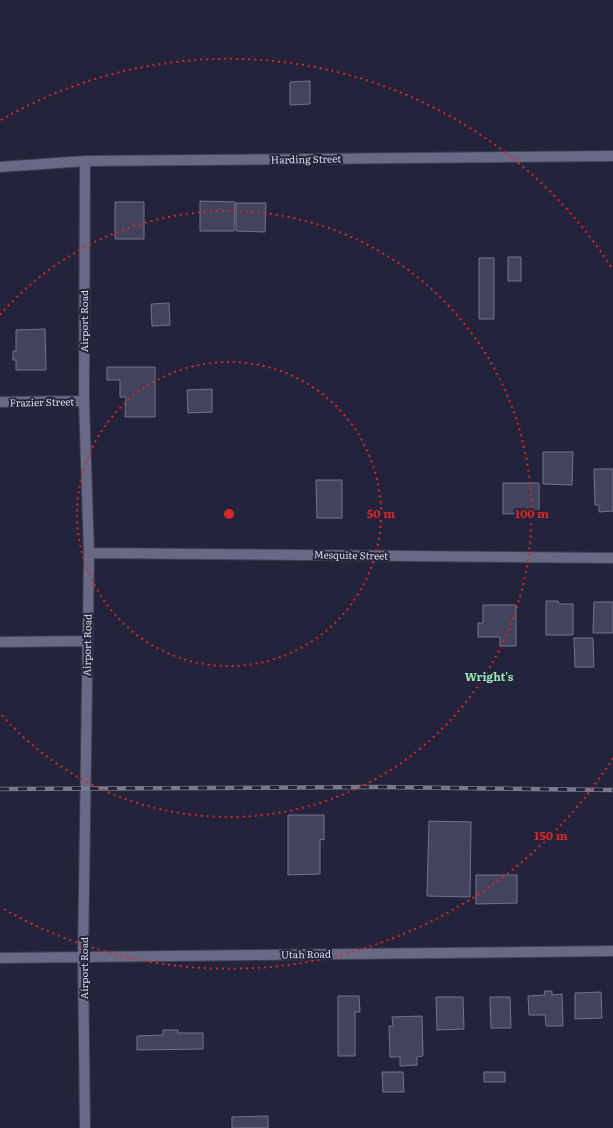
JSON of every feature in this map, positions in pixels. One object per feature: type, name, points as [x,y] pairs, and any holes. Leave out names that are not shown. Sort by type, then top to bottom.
[{"type":"street","name":"Harding Street","points":[[0,167],[85,161],[613,156]]},
{"type":"street","name":"Airport Road","points":[[85,161],[84,401],[89,552],[83,956],[85,1128]]},
{"type":"street","name":"Frazier Street","points":[[0,402],[84,401]]},
{"type":"street","name":"Mesquite Street","points":[[89,552],[613,558]]},
{"type":"street","points":[[0,642],[87,641]]},
{"type":"street","name":"Utah Road","points":[[0,958],[613,951]]},
{"type":"building","points":[[310,81],[310,104],[290,105],[290,82]]},
{"type":"building","points":[[200,201],[235,202],[234,231],[200,231]]},
{"type":"building","points":[[115,202],[144,202],[144,239],[115,239]]},
{"type":"building","points":[[236,203],[266,203],[265,232],[236,231]]},
{"type":"building","points":[[508,257],[521,257],[521,281],[508,281]]},
{"type":"building","points":[[479,258],[494,258],[494,319],[479,319]]},
{"type":"building","points":[[169,303],[170,325],[152,326],[151,304]]},
{"type":"building","points":[[45,329],[46,370],[16,370],[16,360],[13,360],[13,351],[16,351],[16,330]]},
{"type":"building","points":[[107,367],[155,367],[155,417],[125,417],[126,397],[120,397],[120,380],[107,380]]},
{"type":"building","points":[[212,389],[212,412],[188,413],[187,390]]},
{"type":"building","points":[[543,452],[573,452],[572,485],[543,484]]},
{"type":"building","points":[[594,469],[613,469],[613,511],[599,512],[599,505],[595,505]]},
{"type":"building","points":[[316,480],[342,480],[342,518],[317,518]]},
{"type":"building","points":[[503,483],[539,483],[539,513],[503,514]]},
{"type":"building","points":[[546,601],[558,601],[559,604],[573,604],[573,635],[546,635]]},
{"type":"building","points":[[594,602],[613,602],[613,633],[593,633]]},
{"type":"building","points":[[483,605],[516,605],[516,646],[500,646],[500,637],[478,637],[478,623],[483,623]]},
{"type":"building","points":[[574,638],[593,638],[594,667],[575,667]]},
{"type":"building","points":[[288,815],[324,815],[324,840],[320,839],[320,874],[288,875]]},
{"type":"building","points":[[429,821],[471,822],[470,897],[427,896]]},
{"type":"building","points":[[476,875],[517,875],[517,903],[476,904]]},
{"type":"building","points":[[544,991],[552,991],[552,995],[562,994],[563,1026],[546,1026],[545,1015],[529,1015],[528,996],[545,995]]},
{"type":"building","points":[[601,992],[602,1018],[575,1019],[575,993]]},
{"type":"building","points":[[338,996],[359,996],[360,1012],[355,1012],[355,1056],[338,1056]]},
{"type":"building","points":[[436,997],[463,997],[464,1029],[437,1030]]},
{"type":"building","points":[[490,997],[510,997],[511,1028],[491,1028]]},
{"type":"building","points":[[422,1016],[423,1056],[417,1057],[417,1065],[400,1066],[400,1057],[390,1057],[389,1026],[393,1026],[392,1017]]},
{"type":"building","points":[[163,1030],[178,1030],[178,1033],[203,1033],[203,1049],[137,1050],[137,1036],[163,1035]]},
{"type":"building","points":[[382,1072],[403,1072],[404,1092],[383,1092]]},
{"type":"building","points":[[484,1072],[505,1072],[505,1082],[484,1082]]},
{"type":"building","points":[[268,1116],[268,1128],[232,1128],[232,1117]]},
{"type":"railway","points":[[0,789],[380,787],[613,790]]},
{"type":"district","name":"Wright's","points":[[489,677]]}]
